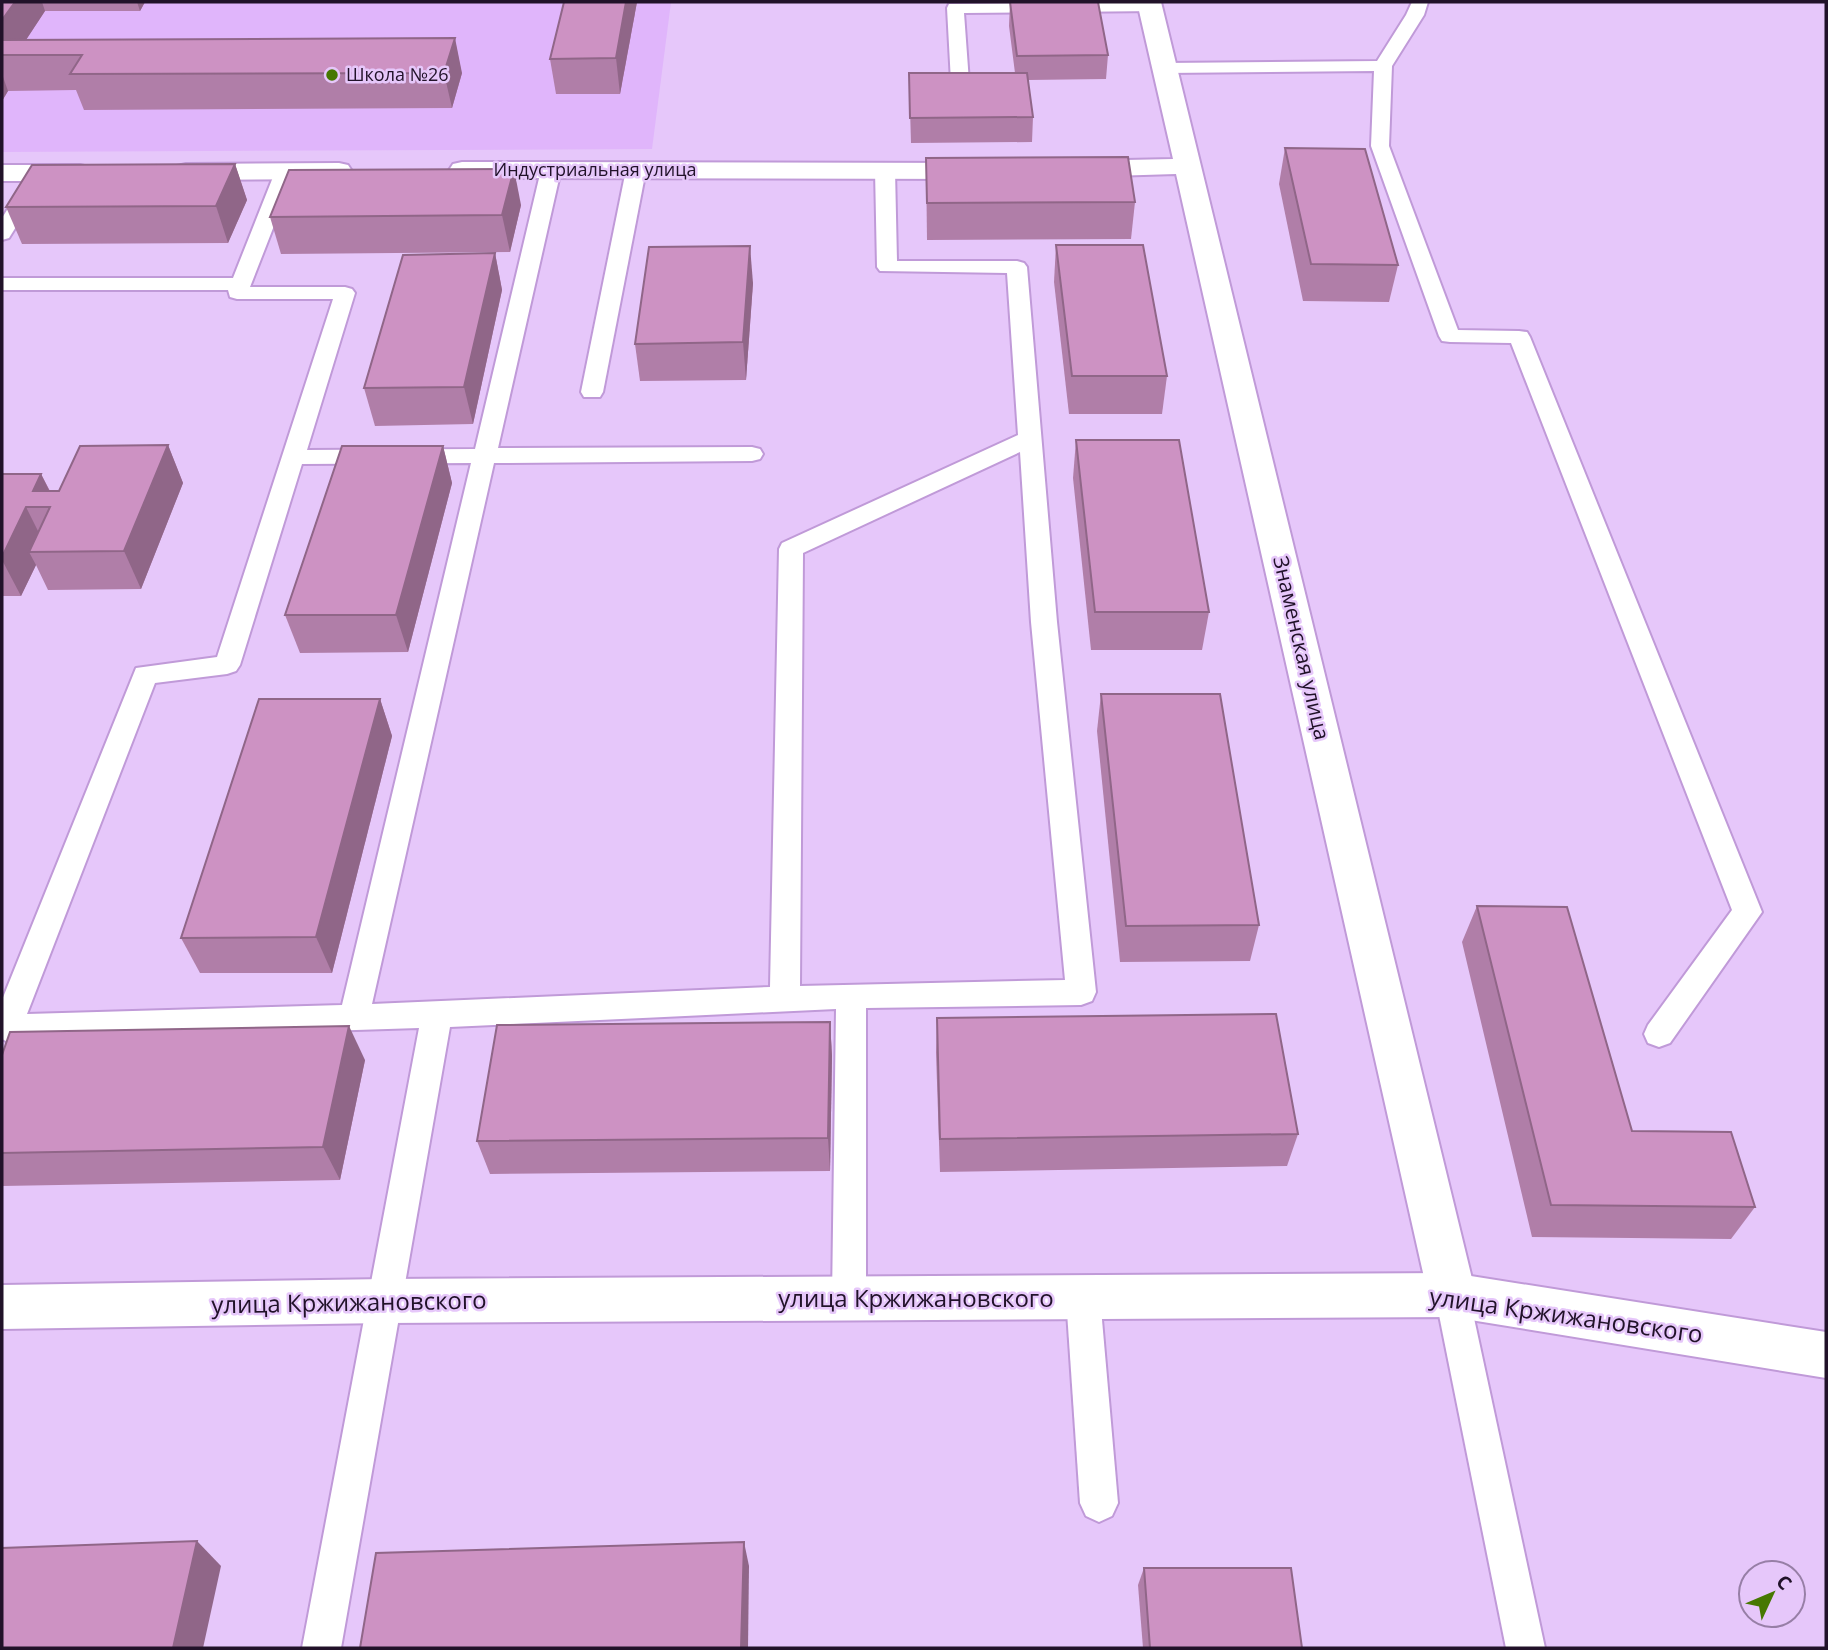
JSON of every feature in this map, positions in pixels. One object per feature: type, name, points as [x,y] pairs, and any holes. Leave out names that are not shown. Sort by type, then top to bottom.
[{"type":"street","name":"Знаменская улица","points":[[1150,4],[1452,1295]]},
{"type":"street","points":[[1057,169],[1188,166]]},
{"type":"street","name":"Индустриальная улица","points":[[431,171],[1004,170]]},
{"type":"street","points":[[165,172],[365,171]]},
{"type":"street","points":[[2,173],[101,173]]},
{"type":"street","name":"улица Кржижановского","points":[[2,1307],[386,1301],[1452,1295],[1826,1355]]},
{"type":"lane","points":[[1420,2],[1383,66],[1380,146],[1450,336],[1519,337],[1746,912],[1658,1034]]},
{"type":"lane","points":[[960,82],[955,8],[1150,4]]},
{"type":"lane","points":[[1165,68],[1383,66]]},
{"type":"lane","points":[[354,1017],[551,170]]},
{"type":"lane","points":[[592,392],[636,170]]},
{"type":"lane","points":[[285,172],[237,293],[345,293],[227,664],[145,675],[3,1032],[851,996],[1081,992],[1045,636],[1017,267],[887,267],[885,170]]},
{"type":"lane","points":[[2,234],[39,173]]},
{"type":"lane","points":[[4,285],[241,284]]},
{"type":"lane","points":[[785,999],[791,549],[1030,439]]},
{"type":"lane","points":[[293,457],[752,454]]},
{"type":"lane","points":[[849,1299],[851,996]]},
{"type":"lane","points":[[321,1648],[437,1015]]},
{"type":"lane","points":[[1452,1295],[1526,1648]]},
{"type":"lane","points":[[1083,1297],[1099,1503]]},
{"type":"shaded area","name":"Школа №26","points":[[2,2],[671,2],[652,149],[2,152]]},
{"type":"building","points":[[2,2],[15,2],[2,20]]},
{"type":"building","points":[[564,2],[626,2],[616,58],[550,59]]},
{"type":"building","points":[[1010,2],[1098,2],[1108,55],[1017,56]]},
{"type":"building","points":[[455,38],[444,73],[70,74],[82,55],[2,55],[2,40]]},
{"type":"building","points":[[909,73],[1027,73],[1033,117],[910,118]]},
{"type":"building","points":[[1285,148],[1365,149],[1398,265],[1311,264]]},
{"type":"building","points":[[1128,157],[1135,202],[927,203],[926,158]]},
{"type":"building","points":[[235,164],[216,206],[6,207],[32,165]]},
{"type":"building","points":[[514,169],[502,215],[270,217],[289,170]]},
{"type":"building","points":[[1056,245],[1143,245],[1167,376],[1072,376]]},
{"type":"building","points":[[750,246],[743,342],[635,344],[649,247]]},
{"type":"building","points":[[495,253],[464,387],[364,388],[403,255]]},
{"type":"building","points":[[1076,440],[1179,440],[1209,612],[1095,612]]},
{"type":"building","points":[[168,445],[124,551],[29,552],[50,507],[26,507],[2,557],[2,474],[41,474],[33,491],[59,491],[80,446]]},
{"type":"building","points":[[342,446],[443,446],[396,615],[285,615]]},
{"type":"building","points":[[1101,694],[1220,694],[1259,925],[1126,926]]},
{"type":"building","points":[[259,699],[380,699],[316,937],[181,938]]},
{"type":"building","points":[[1477,906],[1567,907],[1632,1131],[1731,1132],[1755,1207],[1551,1205]]},
{"type":"building","points":[[1276,1014],[1298,1134],[940,1139],[937,1018]]},
{"type":"building","points":[[830,1022],[828,1138],[477,1141],[497,1025]]},
{"type":"building","points":[[349,1026],[323,1147],[2,1153],[2,1055],[10,1032]]},
{"type":"building","points":[[197,1541],[173,1648],[2,1648],[2,1548]]},
{"type":"building","points":[[744,1542],[741,1648],[360,1648],[376,1553]]},
{"type":"building","points":[[1144,1568],[1291,1568],[1302,1648],[1150,1648]]},
{"type":"place","name":"Школа №26","points":[[332,75]]}]
